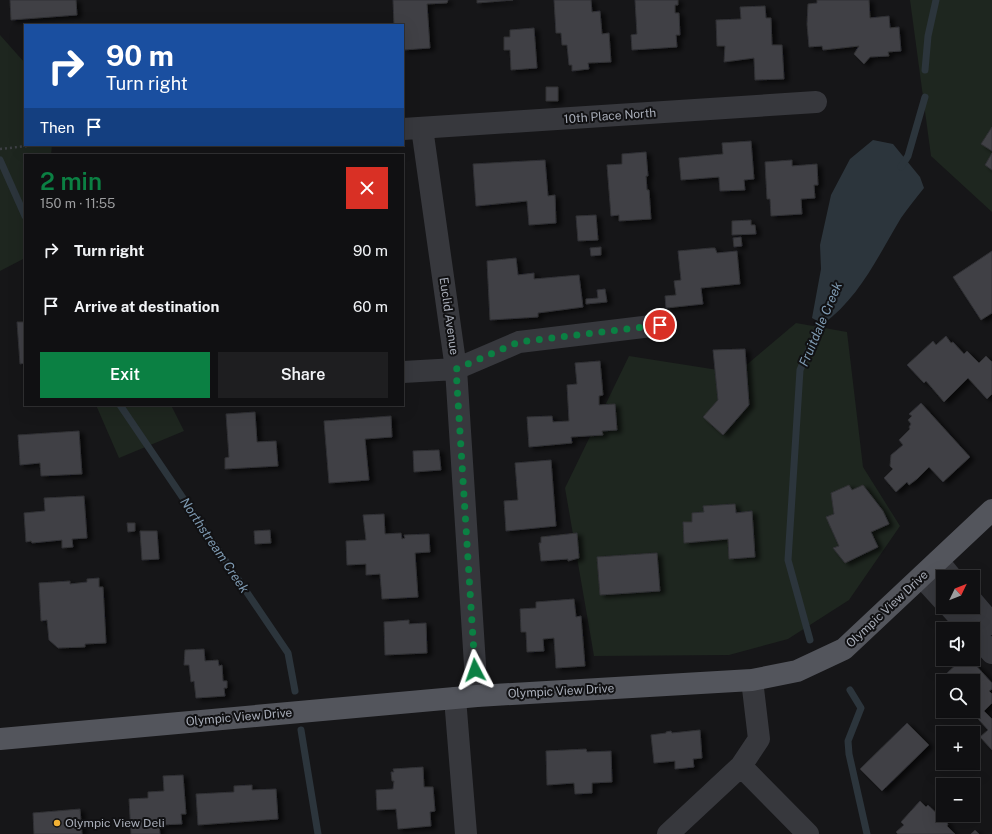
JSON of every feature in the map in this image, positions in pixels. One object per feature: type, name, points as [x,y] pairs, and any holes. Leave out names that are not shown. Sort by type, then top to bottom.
[{"type":"main road","name":"Olympic View Drive","points":[[0,739],[477,696],[752,680],[797,671],[844,649],[922,577],[944,569],[992,510]]},
{"type":"street","name":"10th Place North","points":[[413,129],[816,102]]},
{"type":"street","name":"Euclid Avenue","points":[[413,129],[456,369],[477,696]]},
{"type":"street","points":[[404,372],[456,369],[519,342],[660,325]]},
{"type":"street","points":[[922,577],[936,592]]},
{"type":"street","points":[[980,610],[992,624]]},
{"type":"street","points":[[956,614],[964,622]]},
{"type":"street","points":[[980,640],[992,653]]},
{"type":"street","points":[[668,834],[741,766],[759,739],[752,680]]},
{"type":"street","points":[[455,698],[466,834]]},
{"type":"street","points":[[741,766],[808,834]]},
{"type":"path","points":[[0,149],[27,146]]},
{"type":"shaded area","points":[[910,0],[992,0],[992,212],[931,156]]},
{"type":"shaded area","points":[[0,35],[24,62],[24,146],[52,146],[51,154],[24,154],[24,259],[0,271]]},
{"type":"shaded area","points":[[873,140],[893,144],[920,177],[924,188],[901,218],[858,289],[836,313],[823,324],[812,318],[821,269],[820,245],[831,195],[850,159]]},
{"type":"shaded area","points":[[796,323],[847,332],[863,467],[900,526],[849,600],[788,639],[729,655],[594,656],[565,488],[629,356],[737,373]]},
{"type":"shaded area","points":[[96,406],[172,406],[184,431],[119,458]]},
{"type":"building","points":[[10,0],[76,0],[77,15],[11,20]]},
{"type":"building","points":[[393,0],[448,0],[447,3],[427,4],[430,48],[404,50],[404,24],[394,24]]},
{"type":"building","points":[[477,0],[513,0],[477,3]]},
{"type":"building","points":[[554,0],[591,0],[592,12],[600,11],[602,34],[609,33],[611,62],[588,63],[589,69],[572,71],[572,65],[569,65],[567,45],[562,45],[561,33],[556,33]]},
{"type":"building","points":[[635,0],[678,0],[678,5],[675,5],[675,13],[679,13],[680,35],[676,35],[677,47],[632,50],[631,35],[637,34]]},
{"type":"building","points":[[817,0],[869,0],[870,18],[889,16],[890,28],[899,27],[901,51],[888,52],[889,56],[870,57],[864,64],[854,54],[859,46],[823,50],[822,46],[809,47],[807,24],[808,4],[817,3]]},
{"type":"building","points":[[765,6],[766,18],[771,18],[772,45],[782,45],[784,79],[755,80],[754,58],[724,62],[725,46],[717,46],[716,20],[741,19],[740,7]]},
{"type":"building","points":[[534,28],[537,68],[511,70],[510,50],[504,50],[504,37],[510,37],[510,30]]},
{"type":"building","points":[[546,87],[558,87],[558,101],[546,101]]},
{"type":"building","points":[[992,127],[992,151],[981,144]]},
{"type":"building","points":[[751,141],[754,179],[744,180],[745,190],[720,191],[719,177],[681,180],[679,158],[723,154],[722,143]]},
{"type":"building","points":[[646,152],[648,176],[646,176],[647,190],[649,190],[651,219],[619,221],[619,215],[611,216],[607,165],[622,164],[622,154]]},
{"type":"building","points":[[992,153],[992,170],[985,165]]},
{"type":"building","points":[[545,160],[548,196],[555,195],[556,223],[529,225],[527,201],[476,206],[473,164]]},
{"type":"building","points":[[792,160],[792,166],[817,164],[818,185],[814,185],[815,198],[801,199],[802,214],[771,216],[770,199],[767,199],[765,162]]},
{"type":"building","points":[[596,215],[598,240],[578,241],[576,216]]},
{"type":"building","points":[[751,220],[751,225],[755,225],[756,234],[732,235],[732,221]]},
{"type":"building","points":[[741,237],[742,246],[734,247],[733,238]]},
{"type":"building","points":[[601,247],[601,255],[591,256],[590,248]]},
{"type":"building","points":[[715,248],[717,253],[737,251],[740,284],[701,288],[703,304],[666,308],[665,296],[676,295],[674,281],[681,280],[678,251]]},
{"type":"building","points":[[992,251],[992,313],[981,320],[953,277]]},
{"type":"building","points":[[516,258],[518,275],[534,273],[534,279],[579,275],[583,307],[538,313],[538,317],[490,320],[487,261]]},
{"type":"building","points":[[605,289],[607,302],[586,304],[586,299],[598,298],[597,290]]},
{"type":"building","points":[[17,322],[24,322],[24,363],[20,364]]},
{"type":"building","points":[[946,336],[951,343],[953,342],[964,354],[967,351],[979,363],[986,356],[992,362],[992,394],[987,399],[968,378],[944,402],[926,381],[924,383],[907,365],[933,341],[936,345]]},
{"type":"building","points":[[745,349],[749,405],[723,435],[703,417],[718,400],[713,350]]},
{"type":"building","points":[[600,361],[603,395],[599,396],[599,405],[615,404],[617,430],[602,431],[603,435],[571,437],[572,443],[529,447],[527,417],[552,416],[553,422],[569,421],[567,385],[577,384],[575,363]]},
{"type":"building","points":[[921,403],[970,457],[943,482],[929,467],[917,479],[909,485],[907,482],[896,492],[884,478],[893,469],[890,466],[891,455],[903,445],[899,440],[910,429],[909,427],[911,424],[908,420],[912,416],[909,414]]},
{"type":"building","points":[[255,412],[257,442],[276,441],[278,466],[225,469],[225,458],[229,457],[226,414]]},
{"type":"building","points":[[391,416],[392,437],[365,439],[369,480],[329,483],[324,421]]},
{"type":"building","points":[[79,431],[82,474],[41,476],[40,463],[20,465],[18,435]]},
{"type":"building","points":[[439,450],[441,470],[414,472],[413,451]]},
{"type":"building","points":[[551,460],[556,526],[506,531],[504,501],[518,500],[515,463]]},
{"type":"building","points":[[849,485],[852,490],[863,485],[883,511],[889,524],[871,532],[878,547],[845,563],[833,548],[839,546],[826,517],[834,514],[831,493]]},
{"type":"building","points":[[84,496],[87,538],[72,539],[73,547],[62,548],[62,540],[32,543],[31,541],[26,542],[24,513],[45,511],[44,498]]},
{"type":"building","points":[[735,504],[736,513],[752,511],[755,557],[729,559],[728,539],[684,543],[683,522],[692,522],[692,513],[704,512],[703,506]]},
{"type":"building","points":[[384,514],[385,534],[401,533],[402,539],[405,538],[404,535],[429,534],[430,552],[415,553],[418,597],[382,599],[380,574],[366,575],[366,564],[347,565],[346,541],[366,540],[363,515]]},
{"type":"building","points":[[127,523],[135,523],[135,531],[128,532]]},
{"type":"building","points":[[270,530],[271,543],[255,544],[254,531]]},
{"type":"building","points":[[140,531],[157,531],[159,559],[142,560]]},
{"type":"building","points":[[577,533],[579,558],[568,561],[568,559],[541,561],[539,543],[541,543],[541,537]]},
{"type":"building","points":[[657,553],[660,591],[600,595],[597,557]]},
{"type":"building","points":[[99,578],[99,587],[103,587],[106,643],[85,644],[85,647],[58,648],[49,640],[47,620],[41,621],[39,583],[70,581],[70,584],[87,582],[87,579]]},
{"type":"building","points":[[574,599],[576,617],[581,616],[585,666],[556,668],[554,638],[543,639],[544,651],[527,652],[526,632],[521,632],[520,609],[536,608],[536,602]]},
{"type":"building","points":[[409,620],[409,624],[426,623],[427,653],[385,655],[384,622]]},
{"type":"building","points":[[204,649],[205,661],[218,660],[219,666],[222,665],[223,681],[227,681],[227,688],[224,688],[225,696],[196,698],[194,681],[191,682],[189,665],[184,665],[185,650]]},
{"type":"building","points":[[955,666],[976,666],[992,683],[992,689],[989,691],[992,694],[992,703],[984,711],[992,719],[992,750],[980,737],[988,730],[977,718],[980,718],[980,674],[947,673]]},
{"type":"building","points":[[907,723],[929,745],[882,791],[860,769]]},
{"type":"building","points":[[700,730],[702,758],[693,759],[694,767],[675,769],[675,761],[654,763],[651,735],[671,731],[672,733]]},
{"type":"building","points":[[586,749],[587,752],[611,751],[612,782],[592,783],[592,793],[575,794],[574,783],[547,785],[546,751]]},
{"type":"building","points":[[423,767],[424,787],[433,787],[435,811],[430,812],[431,826],[398,829],[396,809],[377,810],[376,790],[393,789],[394,781],[392,781],[391,772],[394,772],[393,769]]},
{"type":"building","points":[[183,775],[186,814],[181,814],[182,824],[159,825],[160,834],[131,834],[129,799],[148,798],[148,792],[164,791],[163,776]]},
{"type":"building","points":[[252,785],[252,790],[276,789],[278,819],[198,825],[196,794],[234,792],[234,786]]},
{"type":"building","points":[[920,801],[926,807],[928,805],[936,813],[936,822],[946,822],[948,824],[947,826],[955,834],[898,834],[896,832],[904,825],[901,822]]},
{"type":"building","name":"Olympic View Deli","points":[[80,809],[82,834],[34,834],[33,813]]},
{"type":"building","points":[[975,830],[979,834],[971,834]]},
{"type":"waterway","name":"Fruitdale Creek","points":[[925,70],[928,36],[936,0]]},
{"type":"waterway","name":"Fruitdale Creek","points":[[901,167],[908,156],[925,97]]},
{"type":"waterway","name":"Northstream Creek","points":[[0,160],[24,214]]},
{"type":"waterway","name":"Fruitdale Creek","points":[[810,640],[788,560],[800,370],[824,314]]},
{"type":"waterway","name":"Northstream Creek","points":[[121,406],[288,653],[295,691]]},
{"type":"waterway","name":"Fruitdale Creek","points":[[850,690],[861,708],[848,741],[849,754],[867,834]]},
{"type":"waterway","name":"Northstream Creek","points":[[301,730],[318,834]]},
{"type":"place","name":"Olympic View Deli","points":[[57,823]]},
{"type":"route","points":[[475,670],[456,369],[519,342],[660,325]]}]
